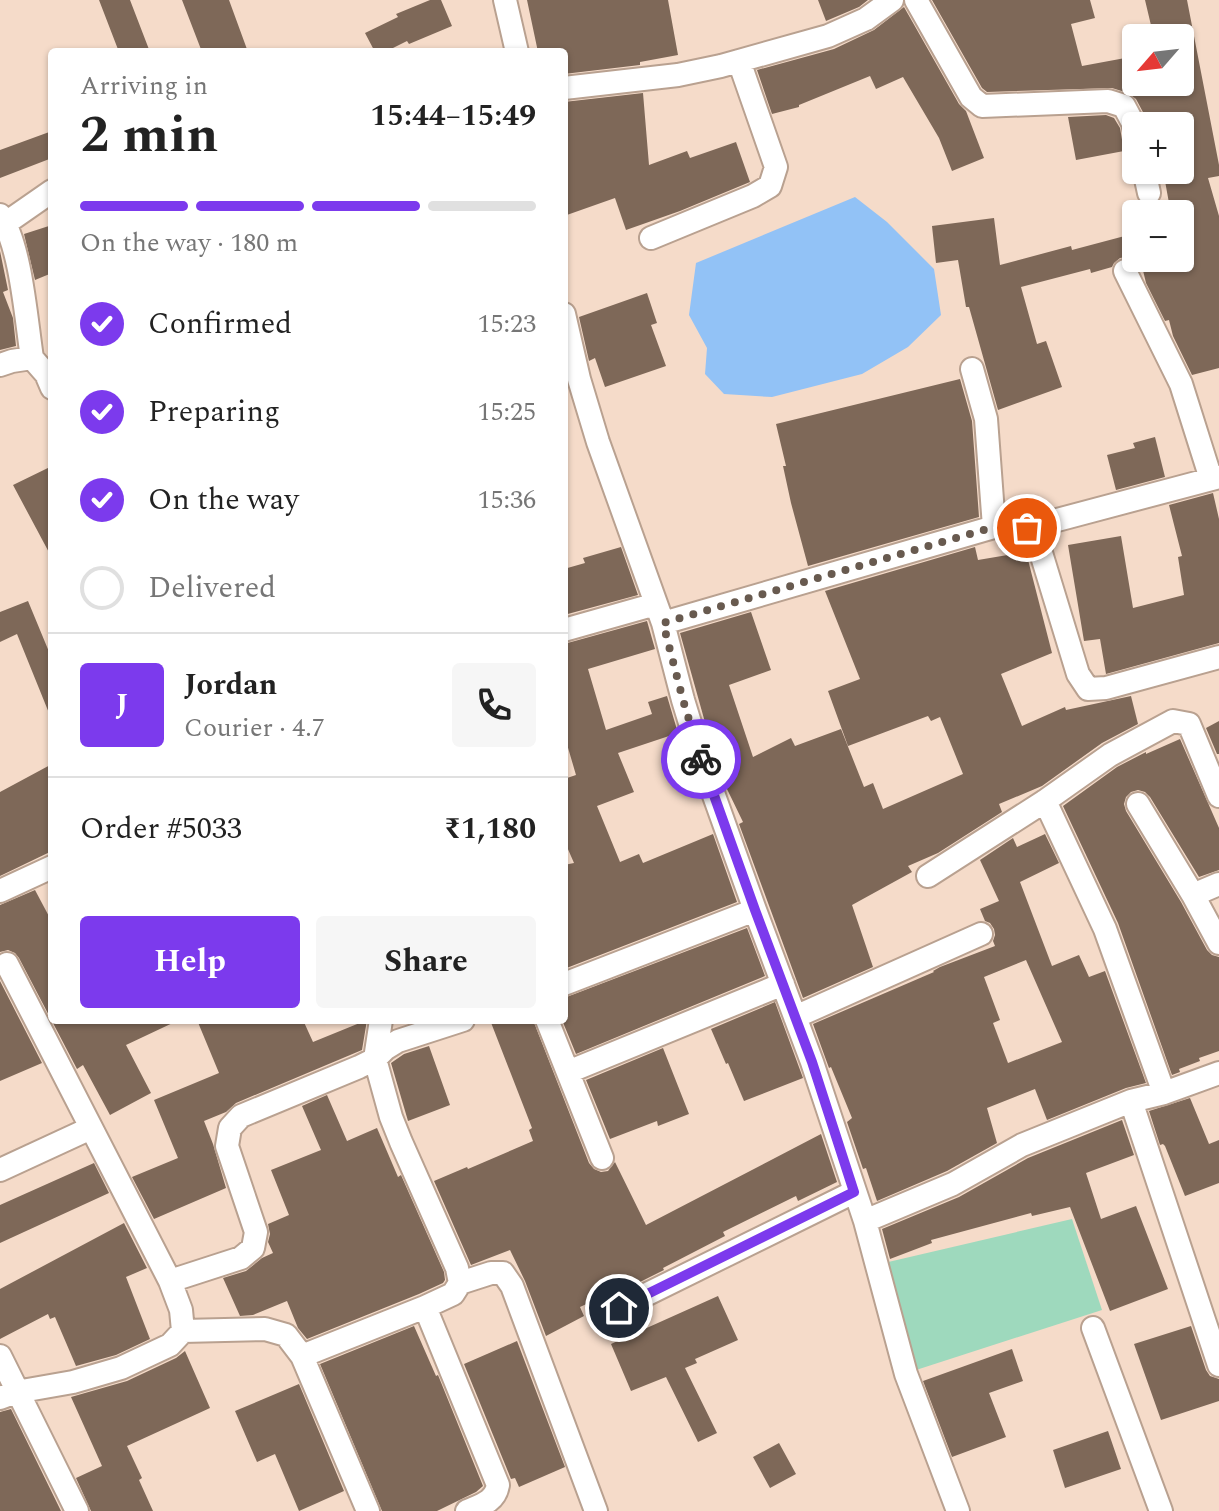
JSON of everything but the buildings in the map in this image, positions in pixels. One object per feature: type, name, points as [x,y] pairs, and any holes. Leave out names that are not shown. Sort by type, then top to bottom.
[{"type":"street","points":[[505,0],[516,48]]},
{"type":"street","points":[[568,88],[678,75],[739,61],[828,36],[866,19],[892,0]]},
{"type":"street","points":[[916,0],[971,97],[982,106],[1108,101],[1124,106],[1127,112]]},
{"type":"street","points":[[651,238],[770,186],[776,167],[739,61]]},
{"type":"street","points":[[1147,184],[1149,193]]},
{"type":"street","points":[[48,193],[3,219],[16,255],[32,358],[48,379]]},
{"type":"street","points":[[568,629],[660,613],[994,527],[1027,528],[1215,478],[1181,384],[1125,272]]},
{"type":"street","points":[[568,331],[598,442],[660,613],[702,762],[812,1062],[865,1221],[906,1374],[958,1511]]},
{"type":"street","points":[[0,365],[32,358]]},
{"type":"street","points":[[972,369],[986,419],[994,527]]},
{"type":"street","points":[[1027,528],[1038,543],[1078,674],[1088,689],[1106,688],[1219,657]]},
{"type":"street","points":[[928,876],[1110,755],[1173,721],[1189,724],[1219,796]]},
{"type":"street","points":[[1045,801],[1105,929],[1164,1093]]},
{"type":"street","points":[[1138,804],[1219,943]]},
{"type":"street","points":[[0,891],[48,869]]},
{"type":"street","points":[[1193,895],[1219,884]]},
{"type":"street","points":[[568,982],[755,910]]},
{"type":"street","points":[[795,1017],[981,934]]},
{"type":"street","points":[[2,959],[170,1281],[181,1310],[183,1331]]},
{"type":"street","points":[[568,1072],[783,984]]},
{"type":"street","points":[[380,1024],[375,1059],[401,1142],[457,1268],[460,1283]]},
{"type":"street","points":[[170,1281],[241,1258],[253,1248],[256,1232],[227,1146],[230,1128],[241,1116],[359,1067],[398,1041],[451,1024]]},
{"type":"street","points":[[549,1024],[602,1158]]},
{"type":"street","points":[[865,1221],[953,1184],[1022,1145],[1131,1101],[1219,1073]]},
{"type":"street","points":[[1131,1101],[1219,1365]]},
{"type":"street","points":[[0,1170],[91,1128]]},
{"type":"street","points":[[619,1308],[854,1192]]},
{"type":"street","points":[[302,1356],[425,1307],[453,1294],[460,1283],[491,1273],[503,1273],[512,1286],[596,1511]]},
{"type":"street","points":[[425,1307],[498,1485],[496,1494],[489,1502],[467,1511]]},
{"type":"street","points":[[1093,1328],[1161,1511]]},
{"type":"street","points":[[8,1395],[73,1382],[121,1368],[170,1345],[183,1331],[265,1329],[286,1335],[302,1356],[365,1510]]},
{"type":"street","points":[[0,1356],[8,1395],[77,1511]]},
{"type":"green space","points":[[1072,1219],[1102,1310],[913,1371],[884,1263]]},
{"type":"water","points":[[855,197],[887,222],[934,269],[941,315],[908,347],[862,374],[772,397],[724,394],[705,374],[707,348],[689,315],[696,263]]},
{"type":"way so far","points":[[701,759],[663,623],[994,527],[1027,528]]},
{"type":"route","points":[[619,1308],[854,1192],[812,1062],[701,759]]}]
